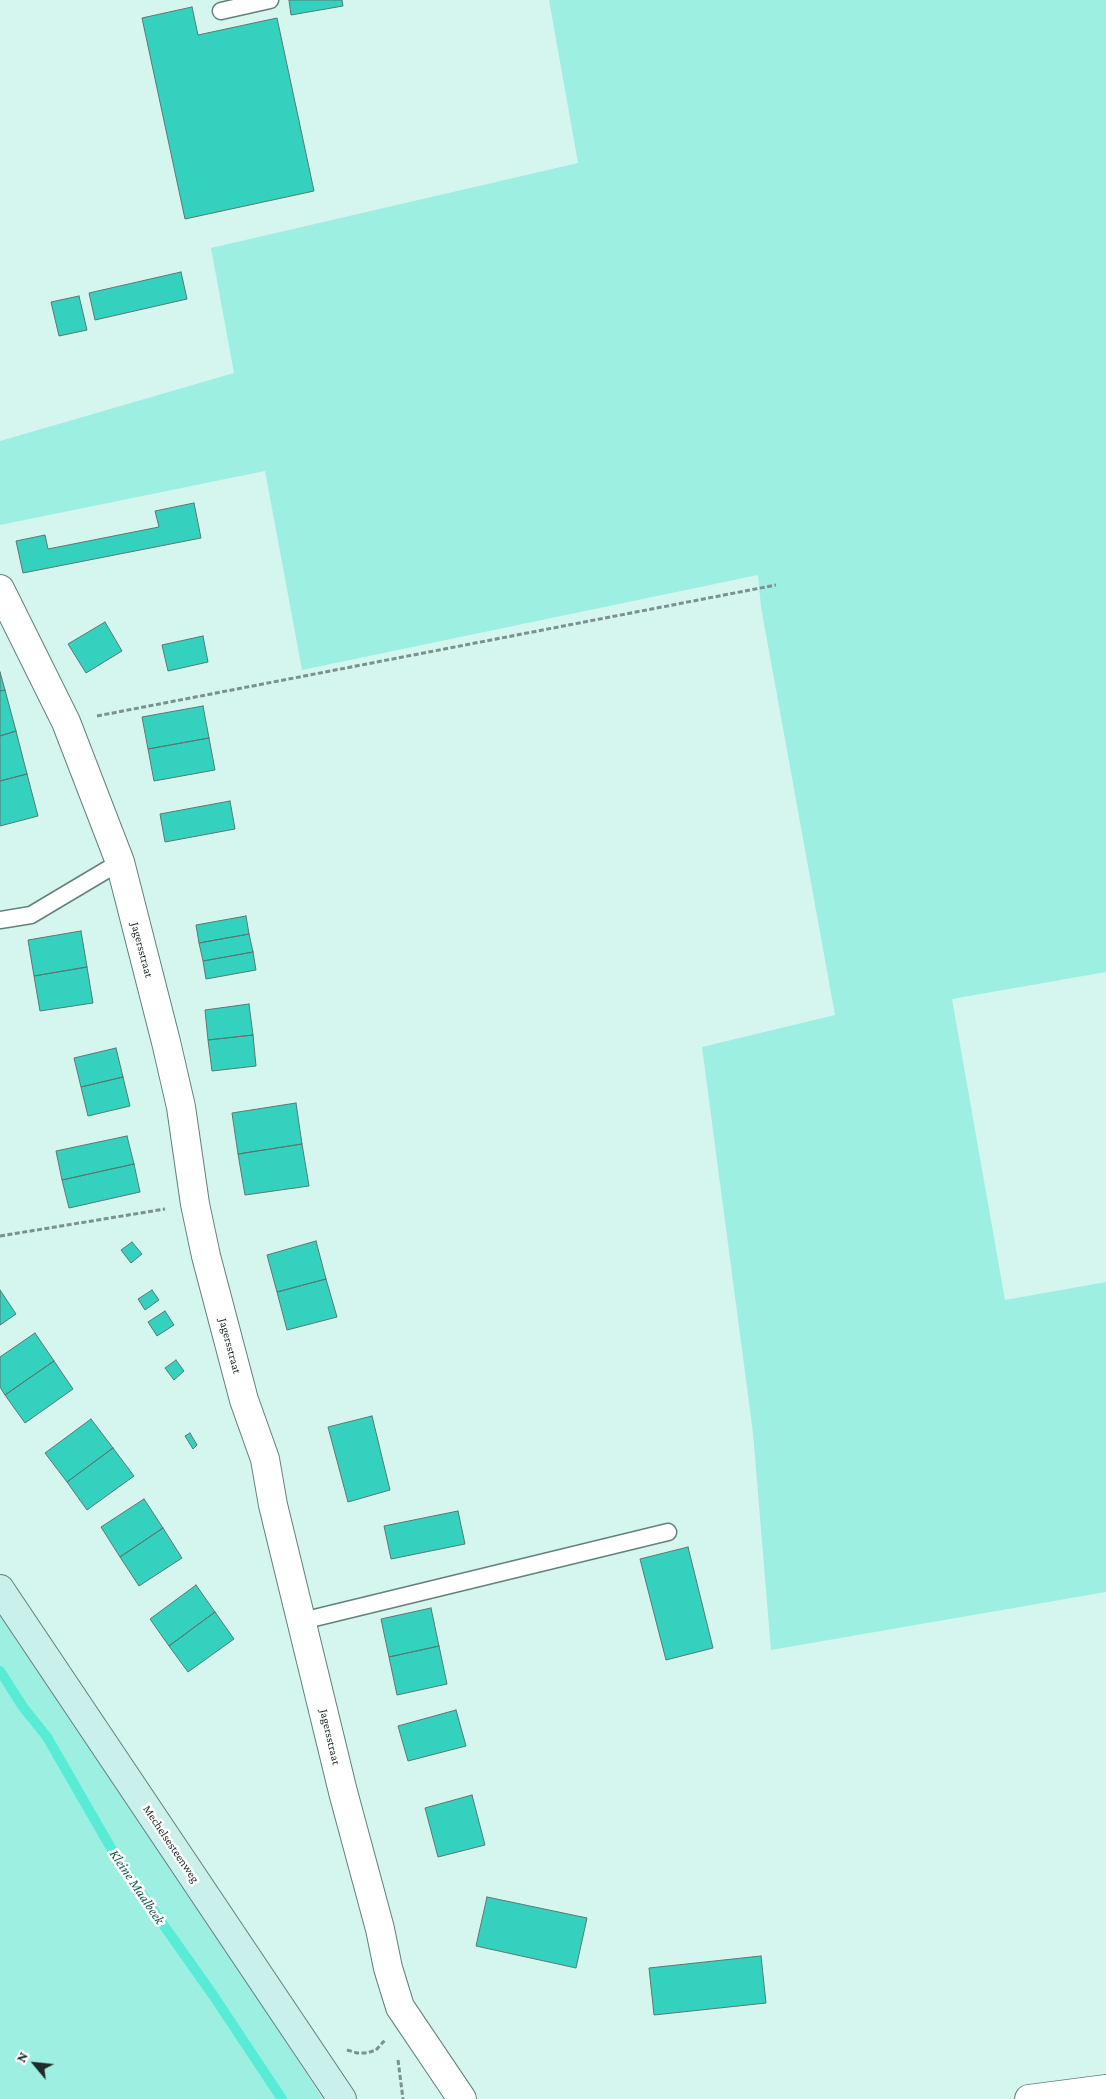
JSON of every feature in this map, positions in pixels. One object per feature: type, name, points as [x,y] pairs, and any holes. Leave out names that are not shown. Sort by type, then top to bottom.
[{"type":"main road","name":"Mechelsesteenweg","points":[[0,1589],[342,2099]]},
{"type":"street","name":"Jagersstraat","points":[[0,589],[66,722],[120,862],[181,1107],[195,1204],[206,1256],[244,1400],[265,1459],[273,1505],[343,1792],[380,1928],[388,1968],[400,2007],[462,2099]]},
{"type":"street","points":[[1029,2099],[1106,2089]]},
{"type":"lane","points":[[221,11],[251,2],[270,0]]},
{"type":"lane","points":[[0,920],[31,915],[120,862]]},
{"type":"lane","points":[[302,1621],[668,1532]]},
{"type":"path","points":[[66,722],[776,585]]},
{"type":"path","points":[[0,1236],[195,1204]]},
{"type":"path","points":[[343,2049],[357,2053],[372,2052],[380,2046],[389,2032]]},
{"type":"green space","points":[[549,0],[1106,0],[1106,972],[952,999],[1005,1300],[1106,1282],[1106,1592],[771,1650],[753,1433],[702,1047],[835,1015],[761,607],[758,575],[302,670],[265,471],[0,525],[0,441],[234,373],[211,248],[578,163]]},
{"type":"green space","points":[[0,1611],[179,1879],[323,2099],[0,2099]]},
{"type":"building","points":[[289,0],[342,0],[343,6],[291,15]]},
{"type":"building","points":[[192,7],[198,35],[277,18],[314,191],[185,219],[142,18]]},
{"type":"building","points":[[181,272],[187,299],[95,320],[89,293]]},
{"type":"building","points":[[79,296],[87,330],[59,336],[51,302]]},
{"type":"building","points":[[194,503],[201,538],[23,573],[16,541],[45,535],[48,549],[159,527],[155,511]]},
{"type":"building","points":[[105,622],[122,651],[86,673],[68,644]]},
{"type":"building","points":[[203,636],[208,662],[168,671],[162,645]]},
{"type":"building","points":[[0,672],[5,690],[0,691]]},
{"type":"building","points":[[5,690],[16,731],[0,736],[0,691]]},
{"type":"building","points":[[203,706],[209,738],[148,749],[142,717]]},
{"type":"building","points":[[16,731],[27,774],[0,781],[0,736]]},
{"type":"building","points":[[209,738],[215,770],[154,781],[148,749]]},
{"type":"building","points":[[27,774],[38,816],[0,826],[0,781]]},
{"type":"building","points":[[230,801],[235,829],[165,842],[160,814]]},
{"type":"building","points":[[246,916],[249,934],[199,943],[196,925]]},
{"type":"building","points":[[81,931],[87,967],[34,976],[28,940]]},
{"type":"building","points":[[249,934],[253,952],[203,961],[199,943]]},
{"type":"building","points":[[253,952],[256,970],[206,979],[203,961]]},
{"type":"building","points":[[87,967],[93,1003],[40,1011],[34,976]]},
{"type":"building","points":[[249,1004],[253,1035],[208,1040],[205,1010]]},
{"type":"building","points":[[253,1035],[256,1066],[212,1071],[208,1040]]},
{"type":"building","points":[[116,1048],[123,1077],[81,1087],[74,1058]]},
{"type":"building","points":[[123,1077],[130,1106],[88,1116],[81,1087]]},
{"type":"building","points":[[296,1103],[302,1144],[238,1154],[232,1113]]},
{"type":"building","points":[[127,1136],[134,1164],[62,1180],[56,1151]]},
{"type":"building","points":[[302,1144],[309,1186],[245,1195],[238,1154]]},
{"type":"building","points":[[134,1164],[140,1192],[69,1208],[62,1180]]},
{"type":"building","points":[[316,1241],[326,1279],[277,1292],[267,1255]]},
{"type":"building","points":[[132,1242],[142,1254],[131,1263],[121,1250]]},
{"type":"building","points":[[326,1279],[337,1317],[287,1330],[277,1292]]},
{"type":"building","points":[[0,1290],[16,1314],[0,1325]]},
{"type":"building","points":[[152,1290],[159,1300],[145,1310],[138,1299]]},
{"type":"building","points":[[165,1311],[174,1325],[157,1336],[148,1322]]},
{"type":"building","points":[[35,1333],[54,1361],[5,1395],[0,1387],[0,1357]]},
{"type":"building","points":[[176,1360],[184,1371],[174,1380],[165,1368]]},
{"type":"building","points":[[54,1361],[73,1389],[25,1423],[5,1395]]},
{"type":"building","points":[[372,1416],[390,1490],[348,1502],[328,1427]]},
{"type":"building","points":[[91,1419],[113,1448],[67,1482],[45,1453]]},
{"type":"building","points":[[190,1433],[197,1445],[193,1449],[185,1436]]},
{"type":"building","points":[[113,1448],[134,1476],[87,1510],[67,1482]]},
{"type":"building","points":[[144,1499],[163,1528],[120,1557],[101,1527]]},
{"type":"building","points":[[458,1511],[465,1544],[391,1559],[384,1526]]},
{"type":"building","points":[[163,1528],[182,1558],[139,1586],[120,1557]]},
{"type":"building","points":[[688,1547],[713,1648],[666,1660],[640,1559]]},
{"type":"building","points":[[196,1585],[215,1612],[169,1646],[150,1619]]},
{"type":"building","points":[[431,1608],[439,1646],[389,1657],[381,1619]]},
{"type":"building","points":[[215,1612],[234,1639],[188,1672],[169,1646]]},
{"type":"building","points":[[439,1646],[447,1684],[397,1695],[389,1657]]},
{"type":"building","points":[[456,1710],[466,1746],[408,1761],[398,1726]]},
{"type":"building","points":[[472,1795],[485,1845],[438,1857],[425,1808]]},
{"type":"building","points":[[487,1897],[587,1918],[576,1968],[476,1946]]},
{"type":"building","points":[[761,1956],[766,2003],[654,2015],[649,1968]]},
{"type":"waterway","name":"Kleine Maalbeek","points":[[0,1671],[23,1707],[47,1737],[119,1862],[213,1995],[282,2099]]}]
